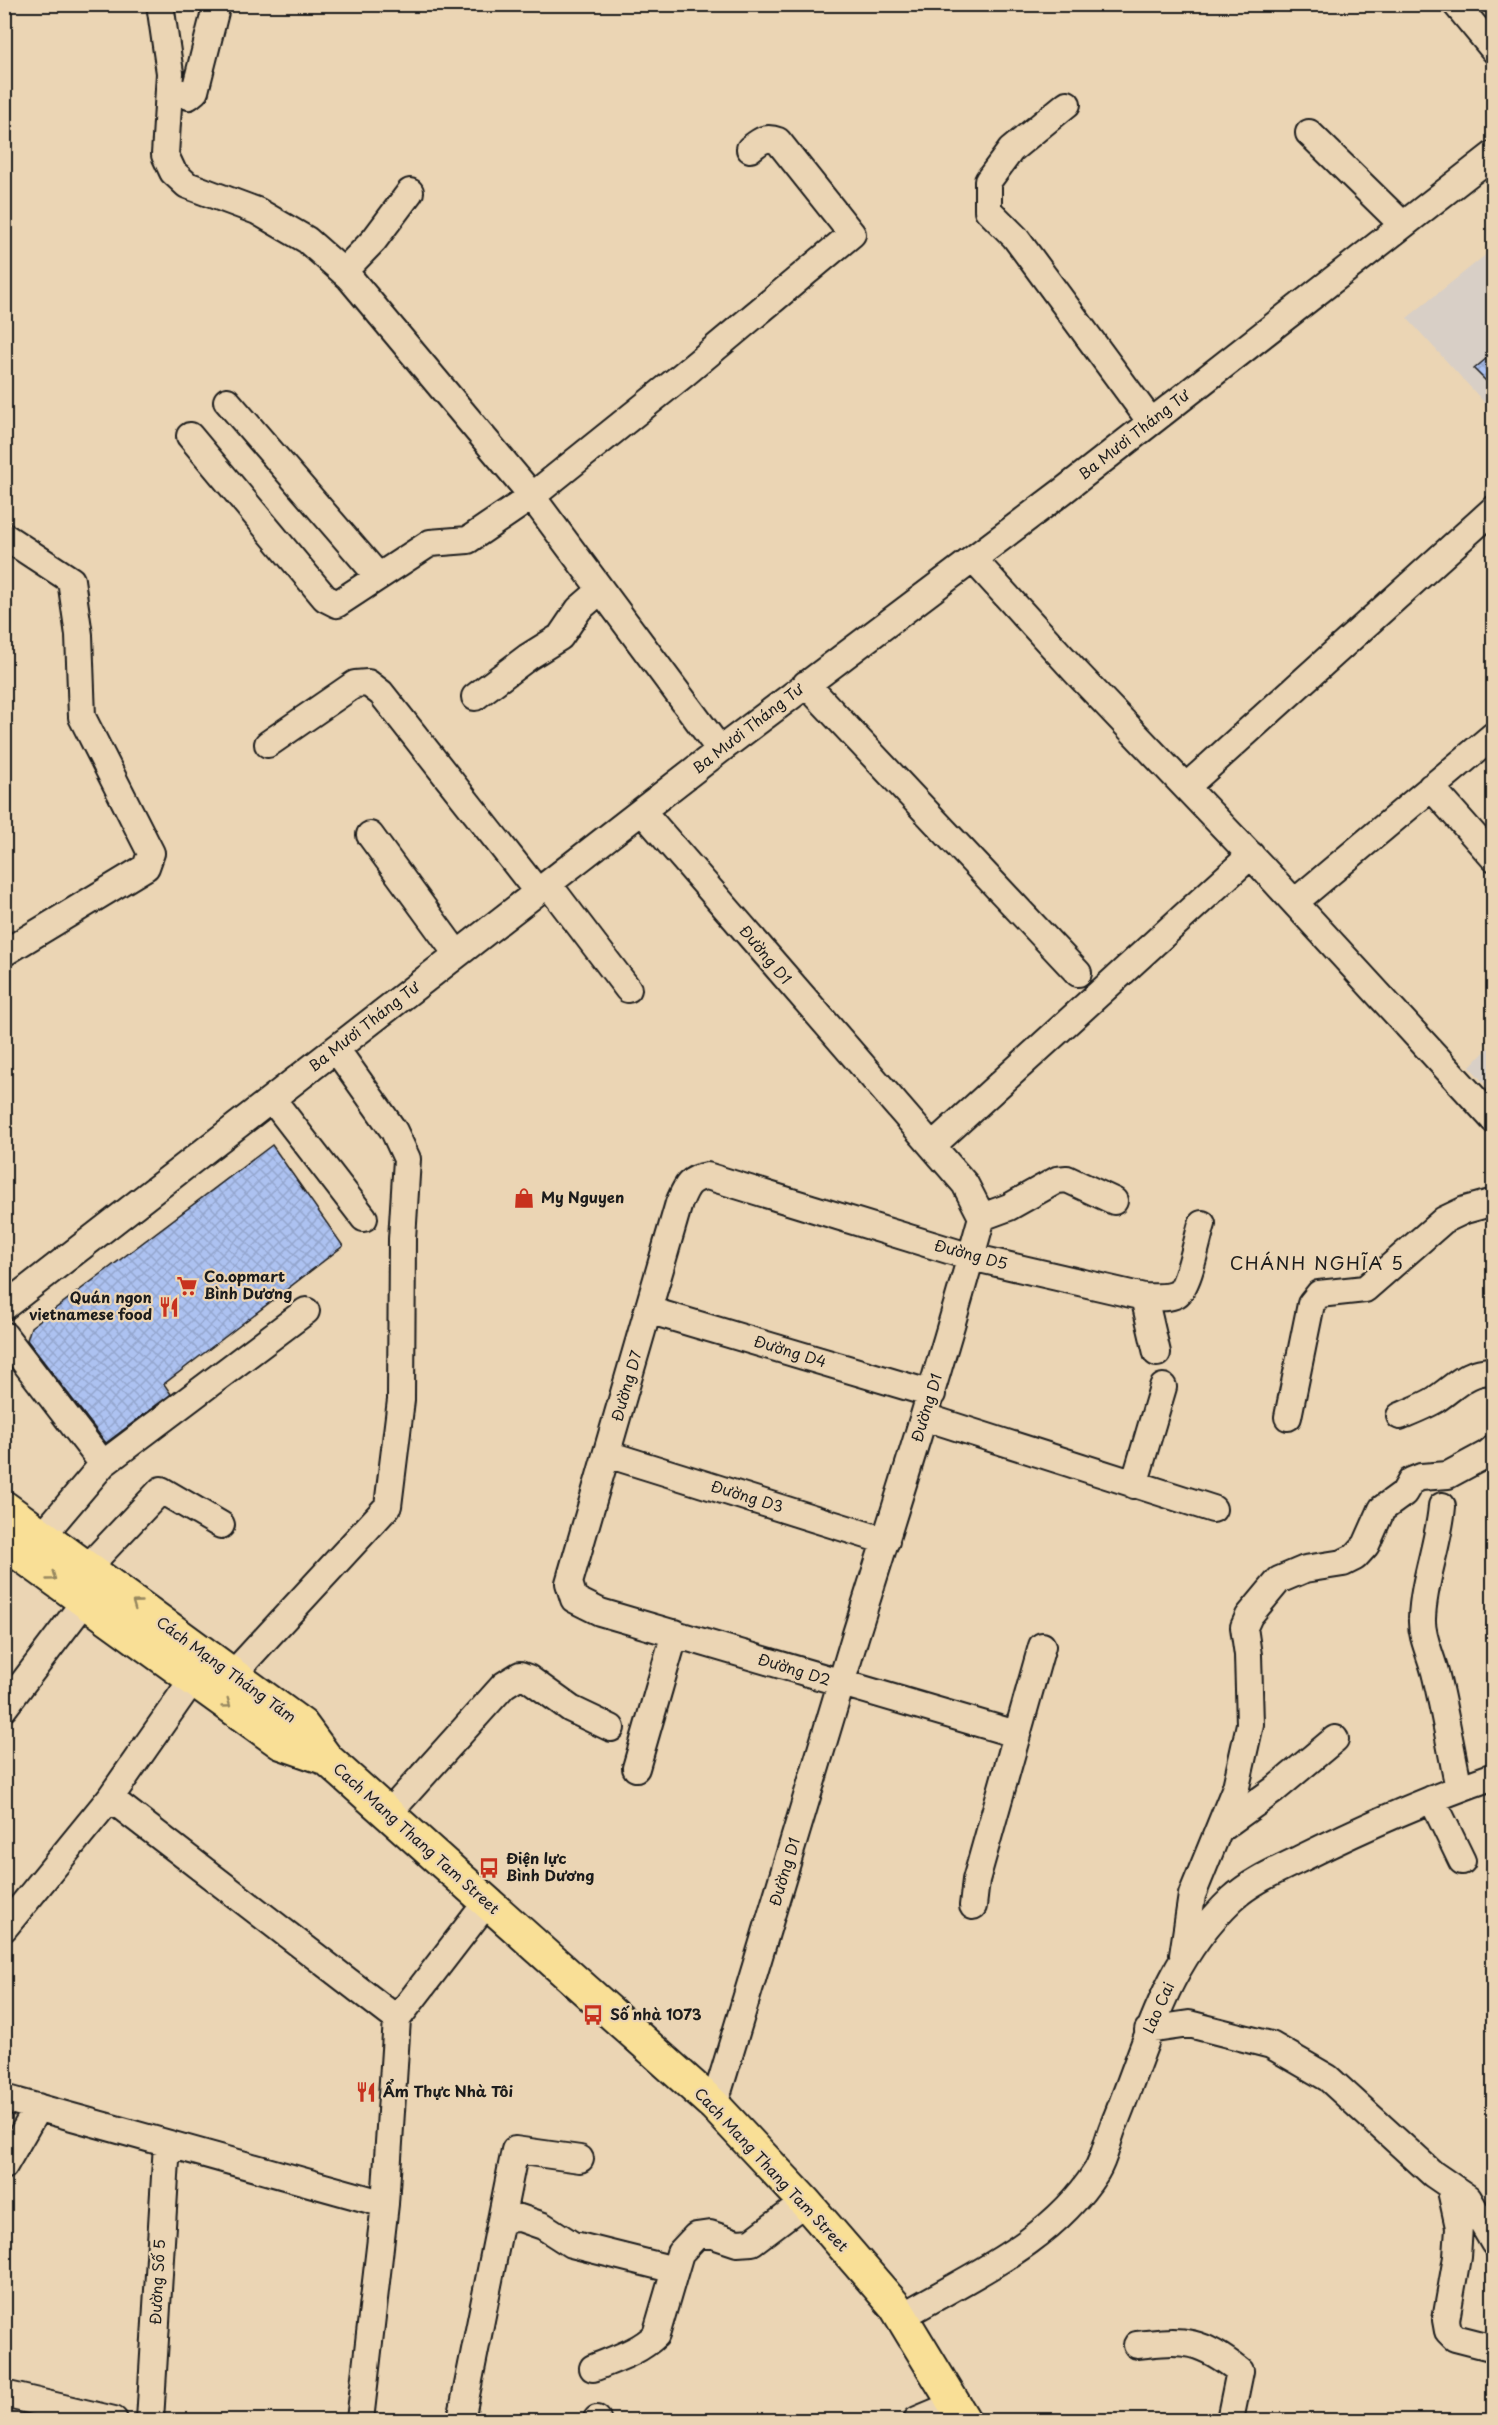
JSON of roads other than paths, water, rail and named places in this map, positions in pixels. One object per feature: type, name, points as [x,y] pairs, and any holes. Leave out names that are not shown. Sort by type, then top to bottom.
[{"type":"main road","name":"Cách Mạng Tháng Tám","points":[[4,1508],[302,1725],[327,1759]]},
{"type":"main road","name":"Cách Mạng Tháng Tám","points":[[4,1543],[281,1743],[327,1759]]},
{"type":"main road","name":"Cach Mang Thang Tam Street","points":[[327,1759],[714,2105],[805,2202],[895,2306],[960,2412]]},
{"type":"street","points":[[160,4],[170,73],[165,155],[173,172],[187,184],[257,211],[287,228],[307,240],[343,272],[397,333],[531,497],[720,750]]},
{"type":"street","points":[[169,88],[189,96],[195,91],[217,4]]},
{"type":"street","points":[[1456,4],[1494,50]]},
{"type":"street","points":[[1067,104],[1011,150],[988,181],[988,210],[1015,237],[1150,422]]},
{"type":"street","points":[[1309,133],[1403,225]]},
{"type":"street","points":[[190,436],[324,598],[337,604],[430,543],[460,542],[476,536],[531,497],[692,368],[852,234],[778,141],[769,138],[762,139],[750,149]]},
{"type":"street","name":"Ba Mươi Tháng Tư","points":[[4,1307],[720,750],[973,559],[1494,154]]},
{"type":"street","points":[[343,272],[374,240],[410,192]]},
{"type":"street","points":[[227,401],[378,576]]},
{"type":"street","points":[[1186,787],[1494,509]]},
{"type":"street","points":[[4,536],[71,580],[79,635],[82,717],[151,853],[146,867],[4,953]]},
{"type":"street","points":[[973,559],[1295,902],[1494,1120]]},
{"type":"street","points":[[475,697],[528,657],[560,637],[579,609],[601,590]]},
{"type":"street","points":[[268,744],[355,684],[368,683],[381,693],[628,989]]},
{"type":"street","points":[[806,684],[1078,973]]},
{"type":"street","points":[[1295,902],[1494,735]]},
{"type":"street","points":[[1431,788],[1494,858]]},
{"type":"street","name":"Đường D1","points":[[642,811],[965,1184],[982,1217],[928,1405],[714,2105]]},
{"type":"street","points":[[370,836],[457,954]]},
{"type":"street","points":[[932,1146],[1251,855]]},
{"type":"street","points":[[233,1674],[388,1506],[401,1400],[402,1239],[407,1159],[393,1131],[336,1048]]},
{"type":"street","points":[[272,1099],[364,1218]]},
{"type":"street","name":"Đường D5","points":[[696,1178],[707,1176],[971,1257],[1144,1297],[1177,1294],[1185,1285],[1202,1224]]},
{"type":"street","name":"Đường D7","points":[[574,1599],[569,1583],[679,1203],[688,1182],[696,1178]]},
{"type":"street","points":[[982,1217],[1009,1208],[1057,1180],[1067,1179],[1114,1201]]},
{"type":"street","points":[[1288,1417],[1314,1298],[1319,1294],[1365,1289],[1444,1220],[1465,1210],[1494,1202]]},
{"type":"street","points":[[1144,1297],[1157,1353]]},
{"type":"street","name":"Đường D4","points":[[648,1310],[928,1405],[1134,1485],[1212,1509]]},
{"type":"street","points":[[43,1535],[104,1464],[306,1311]]},
{"type":"street","points":[[4,1335],[104,1464]]},
{"type":"street","points":[[1400,1416],[1436,1400],[1468,1375],[1484,1370],[1494,1371]]},
{"type":"street","points":[[1134,1485],[1163,1387]]},
{"type":"street","points":[[1183,1957],[1192,1895],[1236,1787],[1250,1724],[1248,1656],[1244,1627],[1249,1616],[1279,1580],[1305,1569],[1343,1563],[1355,1557],[1366,1545],[1382,1509],[1404,1493],[1411,1481],[1421,1477],[1448,1474],[1494,1448]]},
{"type":"street","name":"Đường D3","points":[[607,1454],[886,1541]]},
{"type":"street","points":[[87,1568],[161,1490],[221,1525]]},
{"type":"street","points":[[1442,1506],[1440,1530],[1424,1598],[1422,1627],[1437,1676],[1459,1788]]},
{"type":"street","name":"Đường D2","points":[[574,1599],[600,1612],[1016,1734]]},
{"type":"street","points":[[4,1708],[85,1601]]},
{"type":"street","points":[[636,1768],[675,1633]]},
{"type":"street","points":[[973,1905],[976,1880],[1042,1646]]},
{"type":"street","points":[[388,1814],[504,1685],[520,1675],[528,1678],[571,1708],[611,1728]]},
{"type":"street","points":[[4,1928],[110,1798],[193,1679]]},
{"type":"street","points":[[1220,1829],[1274,1790],[1335,1739]]},
{"type":"street","name":"Lào Cai","points":[[901,2316],[1017,2250],[1057,2221],[1097,2171],[1148,2030],[1183,1957],[1204,1928],[1234,1898],[1265,1876],[1346,1837],[1432,1799],[1494,1776]]},
{"type":"street","points":[[110,1798],[397,2019]]},
{"type":"street","points":[[1432,1799],[1462,1861]]},
{"type":"street","points":[[360,2421],[384,2204],[397,2019],[487,1902]]},
{"type":"street","points":[[1148,2030],[1189,2024],[1271,2045],[1328,2078],[1433,2174],[1468,2198],[1494,2243]]},
{"type":"street","points":[[4,2098],[384,2204]]},
{"type":"street","points":[[4,2166],[38,2108]]},
{"type":"street","name":"Đường Số 5","points":[[150,2421],[167,2144]]},
{"type":"street","points":[[461,2421],[515,2150],[580,2159]]},
{"type":"street","points":[[1450,2186],[1459,2227],[1457,2257],[1446,2320],[1448,2331],[1455,2338],[1494,2348]]},
{"type":"street","points":[[593,2368],[625,2356],[648,2343],[656,2335],[680,2253],[696,2236],[710,2234],[737,2243],[752,2242],[805,2202]]},
{"type":"street","points":[[502,2219],[520,2218],[543,2226],[571,2244],[675,2270]]},
{"type":"street","points":[[1137,2345],[1178,2340],[1214,2351],[1240,2371],[1230,2421]]},
{"type":"street","points":[[4,2394],[114,2421]]},
{"type":"street","points":[[917,2421],[960,2412]]},
{"type":"place","name":"My Nguyen","points":[[524,1198]]},
{"type":"place","name":"Co.opmart Bình Dương","points":[[187,1286]]},
{"type":"place","name":"Quán ngon vietnamese food","points":[[169,1307]]},
{"type":"place","name":"Điện lực Bình Dương","points":[[489,1868]]},
{"type":"place","name":"Số nhà 1073","points":[[593,2015]]},
{"type":"place","name":"Ẩm Thực Nhà Tôi","points":[[366,2092]]},
{"type":"district","name":"CHÁNH NGHĨA 5","points":[[1317,1264]]}]
